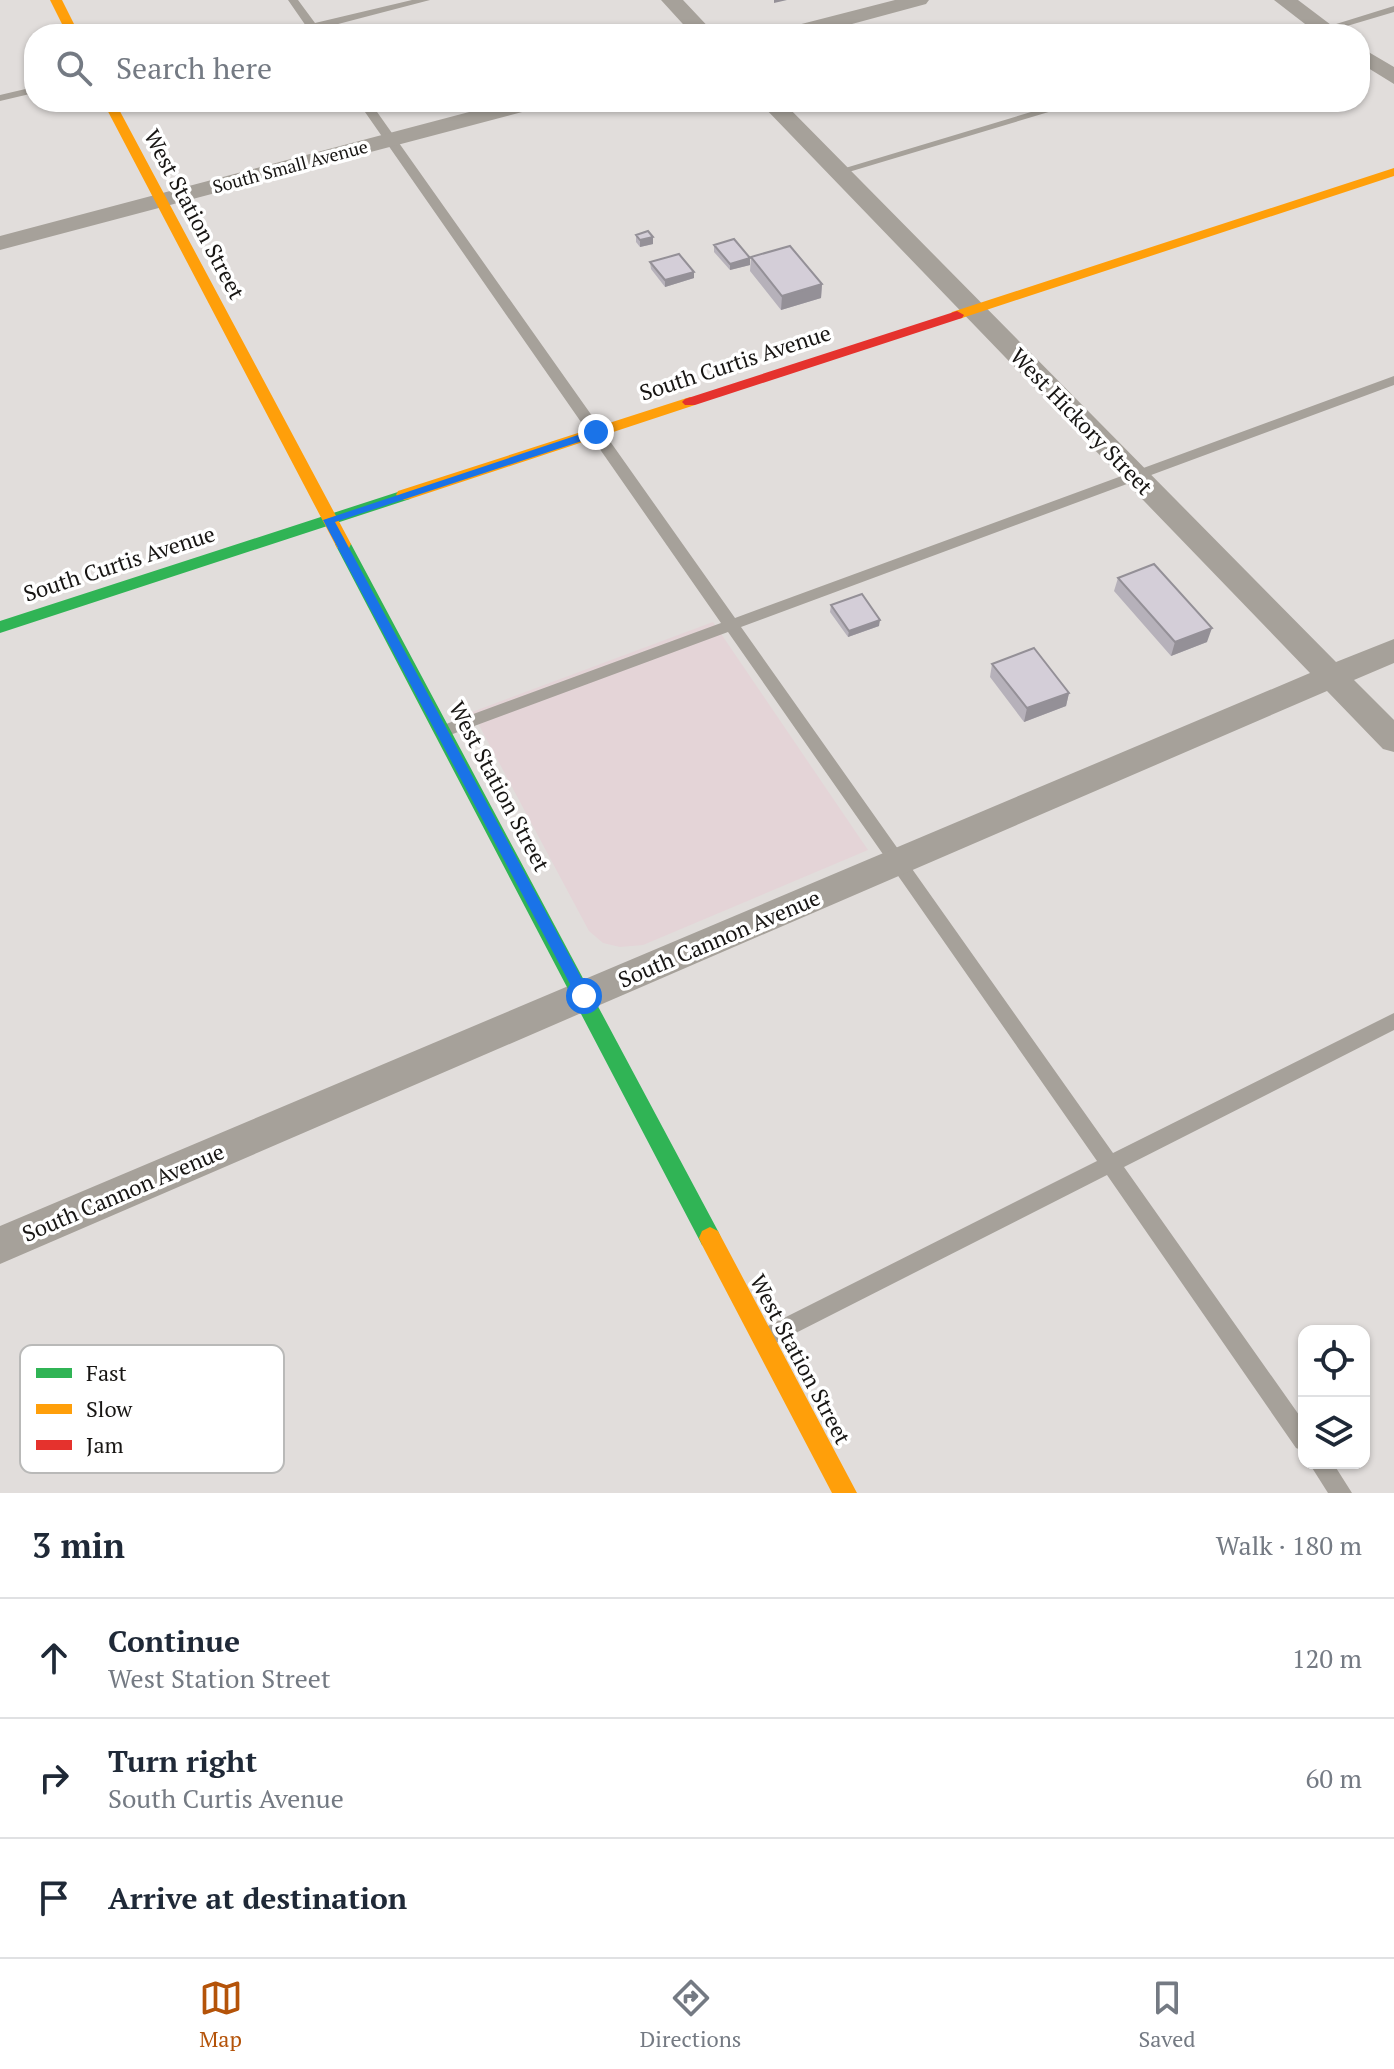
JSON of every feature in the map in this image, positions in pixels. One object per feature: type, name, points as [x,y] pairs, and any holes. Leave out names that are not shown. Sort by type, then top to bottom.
[{"type":"main road","points":[[56,0],[68,24]]},
{"type":"main road","name":"West Station Street","points":[[114,112],[845,1493]]},
{"type":"main road","name":"South Curtis Avenue","points":[[0,627],[1394,172]]},
{"type":"street","points":[[671,0],[694,24]]},
{"type":"street","points":[[828,24],[919,0]]},
{"type":"street","points":[[1284,0],[1312,24]]},
{"type":"street","points":[[1370,60],[1394,77]]},
{"type":"street","name":"South Small Avenue","points":[[0,243],[496,112]]},
{"type":"street","name":"West Hickory Street","points":[[780,112],[1394,740]]},
{"type":"street","name":"South Cannon Avenue","points":[[0,1245],[1394,650]]},
{"type":"lane","points":[[293,0],[309,24]]},
{"type":"lane","points":[[339,24],[425,0]]},
{"type":"lane","points":[[1347,24],[1394,9]]},
{"type":"lane","points":[[0,98],[24,92]]},
{"type":"lane","points":[[371,112],[1298,1431]]},
{"type":"lane","points":[[838,172],[1042,112]]},
{"type":"lane","points":[[444,731],[1394,380]]},
{"type":"lane","points":[[764,1339],[1394,1021]]},
{"type":"lane","points":[[1324,1469],[1341,1493]]},
{"type":"shaded area","points":[[713,622],[868,850],[643,945],[620,947],[603,943],[589,931],[472,712]]},
{"type":"building","points":[[648,231],[653,237],[640,240],[636,235]]},
{"type":"building","points":[[734,239],[750,258],[730,264],[714,245]]},
{"type":"building","points":[[790,246],[822,284],[782,296],[751,257]]},
{"type":"building","points":[[679,254],[694,272],[665,280],[650,262]]},
{"type":"building","points":[[1154,564],[1212,628],[1175,642],[1118,578]]},
{"type":"building","points":[[862,594],[880,620],[849,631],[831,605]]},
{"type":"building","points":[[1034,648],[1069,693],[1027,708],[992,664]]},
{"type":"traffic: fast","points":[[0,627],[404,495]]},
{"type":"traffic: fast","points":[[343,544],[710,1238]]},
{"type":"traffic: slow","points":[[56,0],[68,24]]},
{"type":"traffic: slow","points":[[114,112],[343,544]]},
{"type":"traffic: slow","points":[[957,315],[1394,172]]},
{"type":"traffic: slow","points":[[404,495],[690,402]]},
{"type":"traffic: slow","points":[[710,1238],[845,1493]]},
{"type":"traffic: jam","points":[[690,402],[957,315]]},
{"type":"route","points":[[584,996],[328,520],[596,432]]}]
